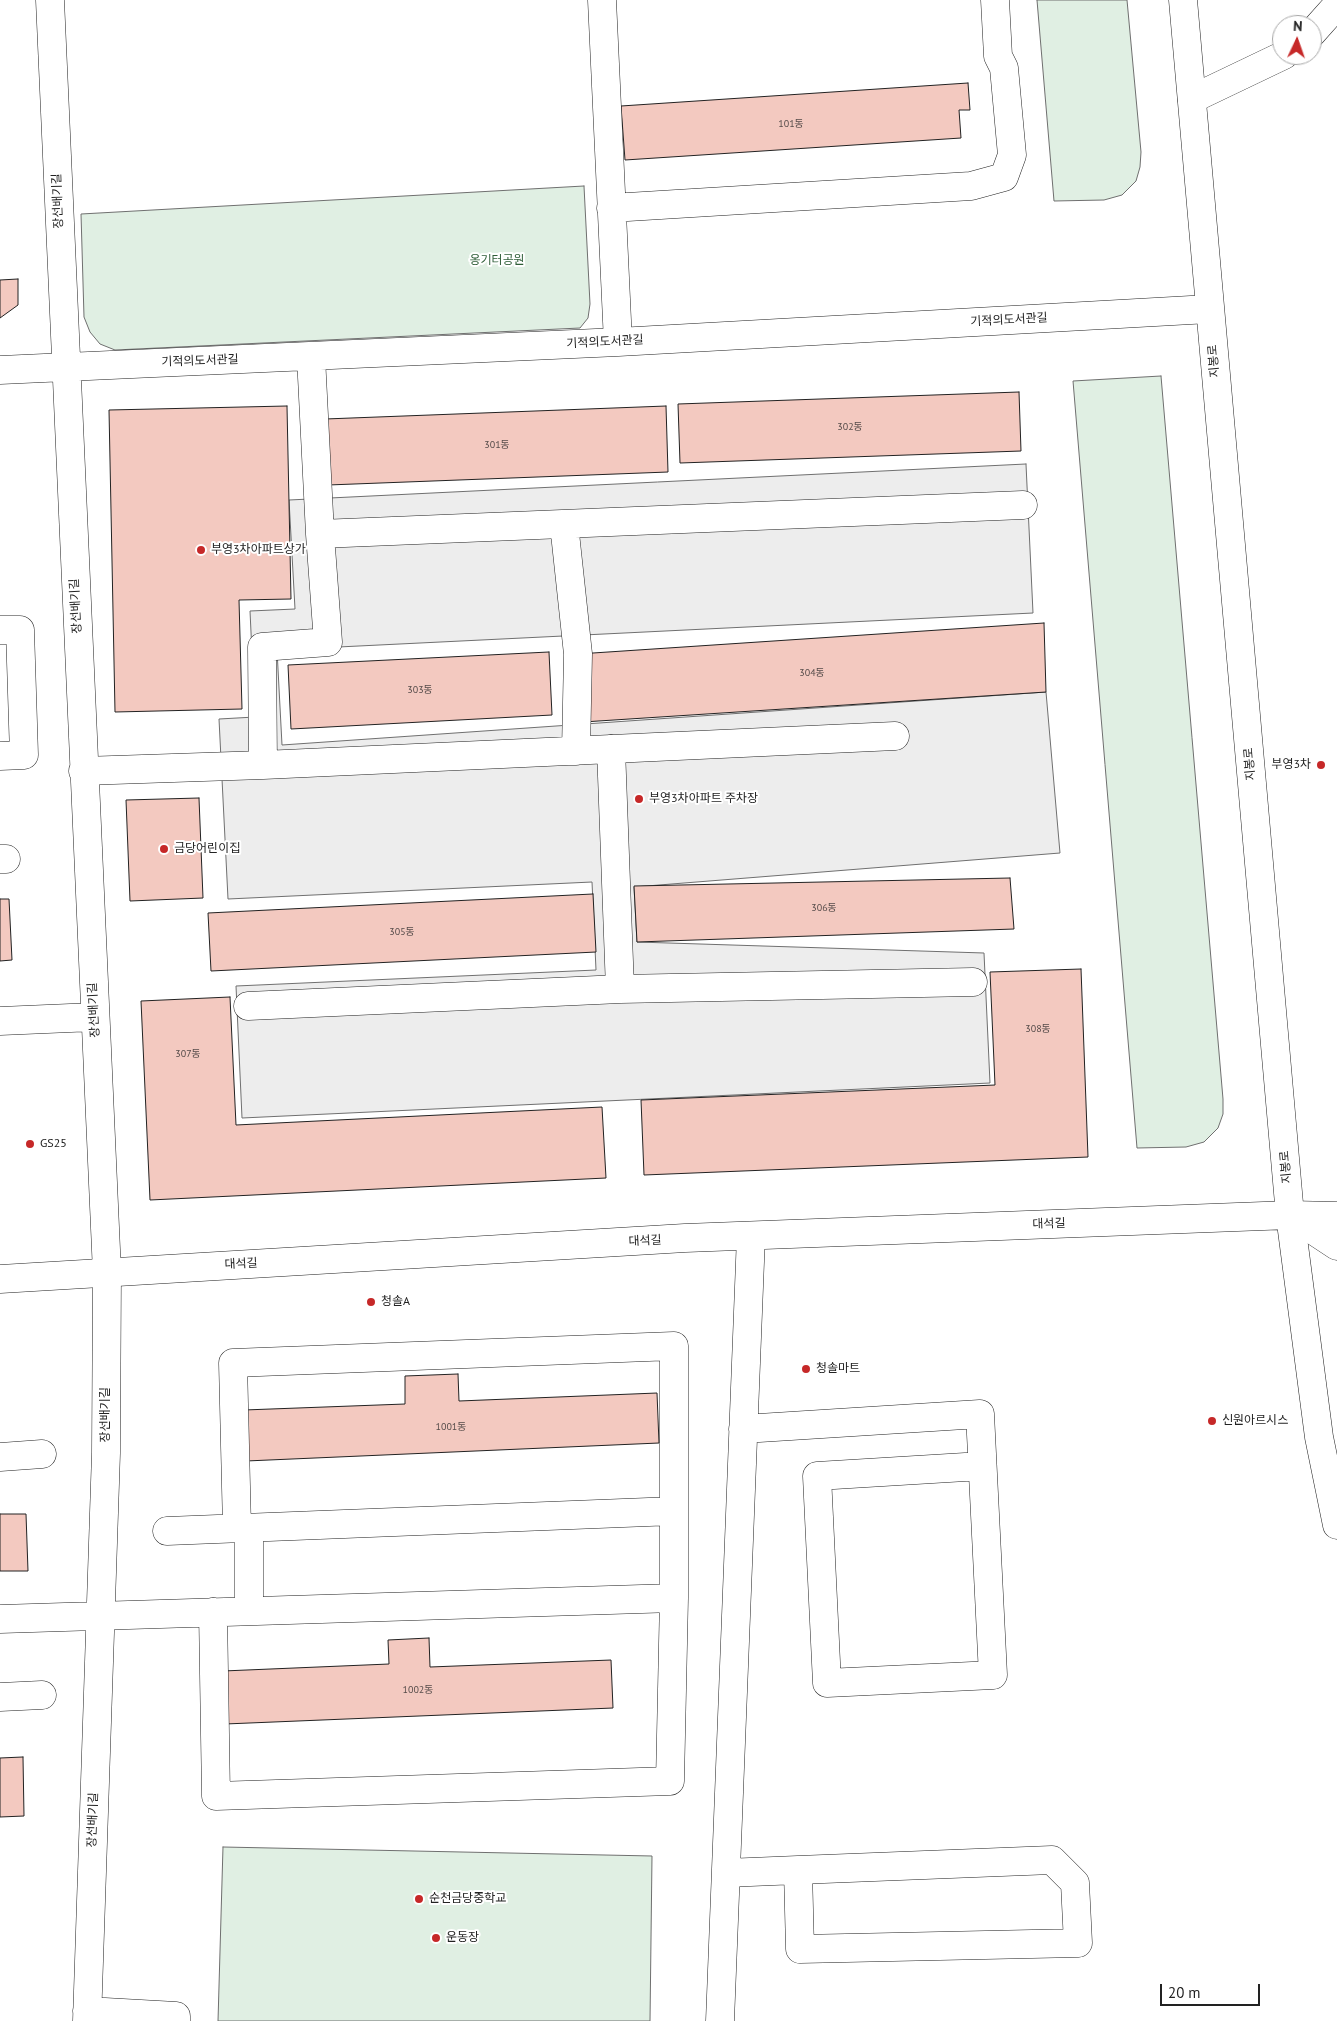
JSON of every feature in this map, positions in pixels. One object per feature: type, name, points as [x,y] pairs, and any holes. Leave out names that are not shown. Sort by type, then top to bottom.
[{"type":"street","name":"장선배기길","points":[[50,0],[94,1017],[107,1272],[106,1453],[87,2016]]},
{"type":"street","points":[[602,0],[618,342]]},
{"type":"street","points":[[611,208],[971,186],[1004,177],[1012,155],[1004,68],[998,56],[995,0]]},
{"type":"street","name":"지봉로","points":[[1183,0],[1290,1215],[1319,1437],[1337,1525]]},
{"type":"street","points":[[1322,22],[1337,5]]},
{"type":"street","points":[[1192,99],[1272,61]]},
{"type":"street","name":"기적의도서관길","points":[[0,370],[618,342],[1209,309]]},
{"type":"street","points":[[263,765],[262,647],[328,642],[310,357]]},
{"type":"street","points":[[320,534],[1023,505]]},
{"type":"street","points":[[564,524],[578,654],[576,751]]},
{"type":"street","points":[[0,630],[20,630],[24,755],[0,756]]},
{"type":"street","points":[[83,771],[263,765],[895,736]]},
{"type":"street","points":[[611,749],[620,989]]},
{"type":"street","points":[[248,1006],[620,989],[973,982]]},
{"type":"street","points":[[0,1021],[94,1017]]},
{"type":"street","points":[[1290,1215],[1337,1246]]},
{"type":"street","name":"대석길","points":[[0,1279],[751,1236],[1290,1215],[1337,1216]]},
{"type":"street","points":[[720,2021],[751,1236]]},
{"type":"street","points":[[213,1612],[216,1796],[670,1781],[674,1598],[674,1346],[233,1363],[249,1611]]},
{"type":"street","points":[[744,1429],[980,1414],[993,1675],[827,1683],[818,1476],[982,1466]]},
{"type":"street","points":[[0,1457],[42,1454]]},
{"type":"street","points":[[167,1531],[674,1511]]},
{"type":"street","points":[[0,1619],[674,1598]]},
{"type":"street","points":[[0,1697],[42,1695]]},
{"type":"street","points":[[726,1873],[798,1870],[1052,1860],[1076,1883],[1078,1943],[800,1949],[798,1870]]},
{"type":"street","points":[[87,2016],[176,2016],[176,2021]]},
{"type":"green space","points":[[1037,0],[1127,0],[1141,152],[1140,167],[1136,181],[1122,195],[1104,200],[1054,201]]},
{"type":"green space","name":"옹기터공원","points":[[584,186],[590,304],[588,318],[580,328],[115,350],[100,344],[90,332],[84,317],[81,214]]},
{"type":"green space","points":[[1161,376],[1223,1114],[1218,1128],[1204,1142],[1186,1147],[1137,1148],[1073,381]]},
{"type":"green space","name":"운동장","points":[[223,1847],[652,1856],[650,2021],[218,2021]]},
{"type":"shaded area","name":"부영3차아파트 주차장","points":[[1026,464],[1033,613],[277,650],[282,745],[1046,692],[1060,853],[634,887],[637,942],[984,953],[990,1083],[242,1118],[236,986],[596,970],[592,882],[228,899],[219,719],[255,717],[250,611],[295,609],[289,500]]},
{"type":"building","points":[[968,83],[970,110],[959,110],[961,138],[625,160],[621,106]]},
{"type":"building","points":[[18,279],[18,305],[0,318],[0,280]]},
{"type":"building","points":[[1019,392],[1021,451],[680,463],[678,404]]},
{"type":"building","name":"부영3차아파트상가","points":[[287,406],[291,599],[239,600],[242,709],[115,712],[109,410]]},
{"type":"building","points":[[666,406],[668,472],[328,485],[325,419]]},
{"type":"building","points":[[1044,623],[1046,692],[583,722],[578,654]]},
{"type":"building","points":[[549,652],[552,715],[291,729],[288,665]]},
{"type":"building","name":"금당어린이집","points":[[199,798],[203,898],[130,901],[126,800]]},
{"type":"building","points":[[1010,878],[1014,929],[637,942],[634,886]]},
{"type":"building","points":[[593,894],[596,952],[211,971],[208,913]]},
{"type":"building","points":[[0,899],[9,899],[12,960],[0,961]]},
{"type":"building","points":[[1081,969],[1088,1157],[644,1175],[641,1100],[995,1085],[990,972]]},
{"type":"building","points":[[230,997],[236,1125],[602,1107],[606,1178],[150,1200],[141,1001]]},
{"type":"building","points":[[458,1374],[459,1401],[657,1393],[659,1443],[246,1461],[244,1410],[405,1404],[405,1376]]},
{"type":"building","points":[[0,1514],[26,1514],[28,1571],[0,1571]]},
{"type":"building","points":[[429,1638],[430,1667],[611,1660],[613,1708],[225,1724],[223,1671],[389,1664],[388,1640]]},
{"type":"building","points":[[23,1757],[24,1816],[0,1817],[0,1758]]},
{"type":"place","name":"부영3차아파트상가","points":[[201,550]]},
{"type":"place","name":"부영3차","points":[[1321,765]]},
{"type":"place","name":"부영3차아파트 주차장","points":[[639,799]]},
{"type":"place","name":"금당어린이집","points":[[164,849]]},
{"type":"place","name":"GS25","points":[[30,1144]]},
{"type":"place","name":"청솔A","points":[[371,1302]]},
{"type":"place","name":"청솔마트","points":[[806,1369]]},
{"type":"place","name":"신원아르시스","points":[[1212,1421]]},
{"type":"place","name":"순천금당중학교","points":[[419,1899]]},
{"type":"place","name":"운동장","points":[[436,1938]]}]
